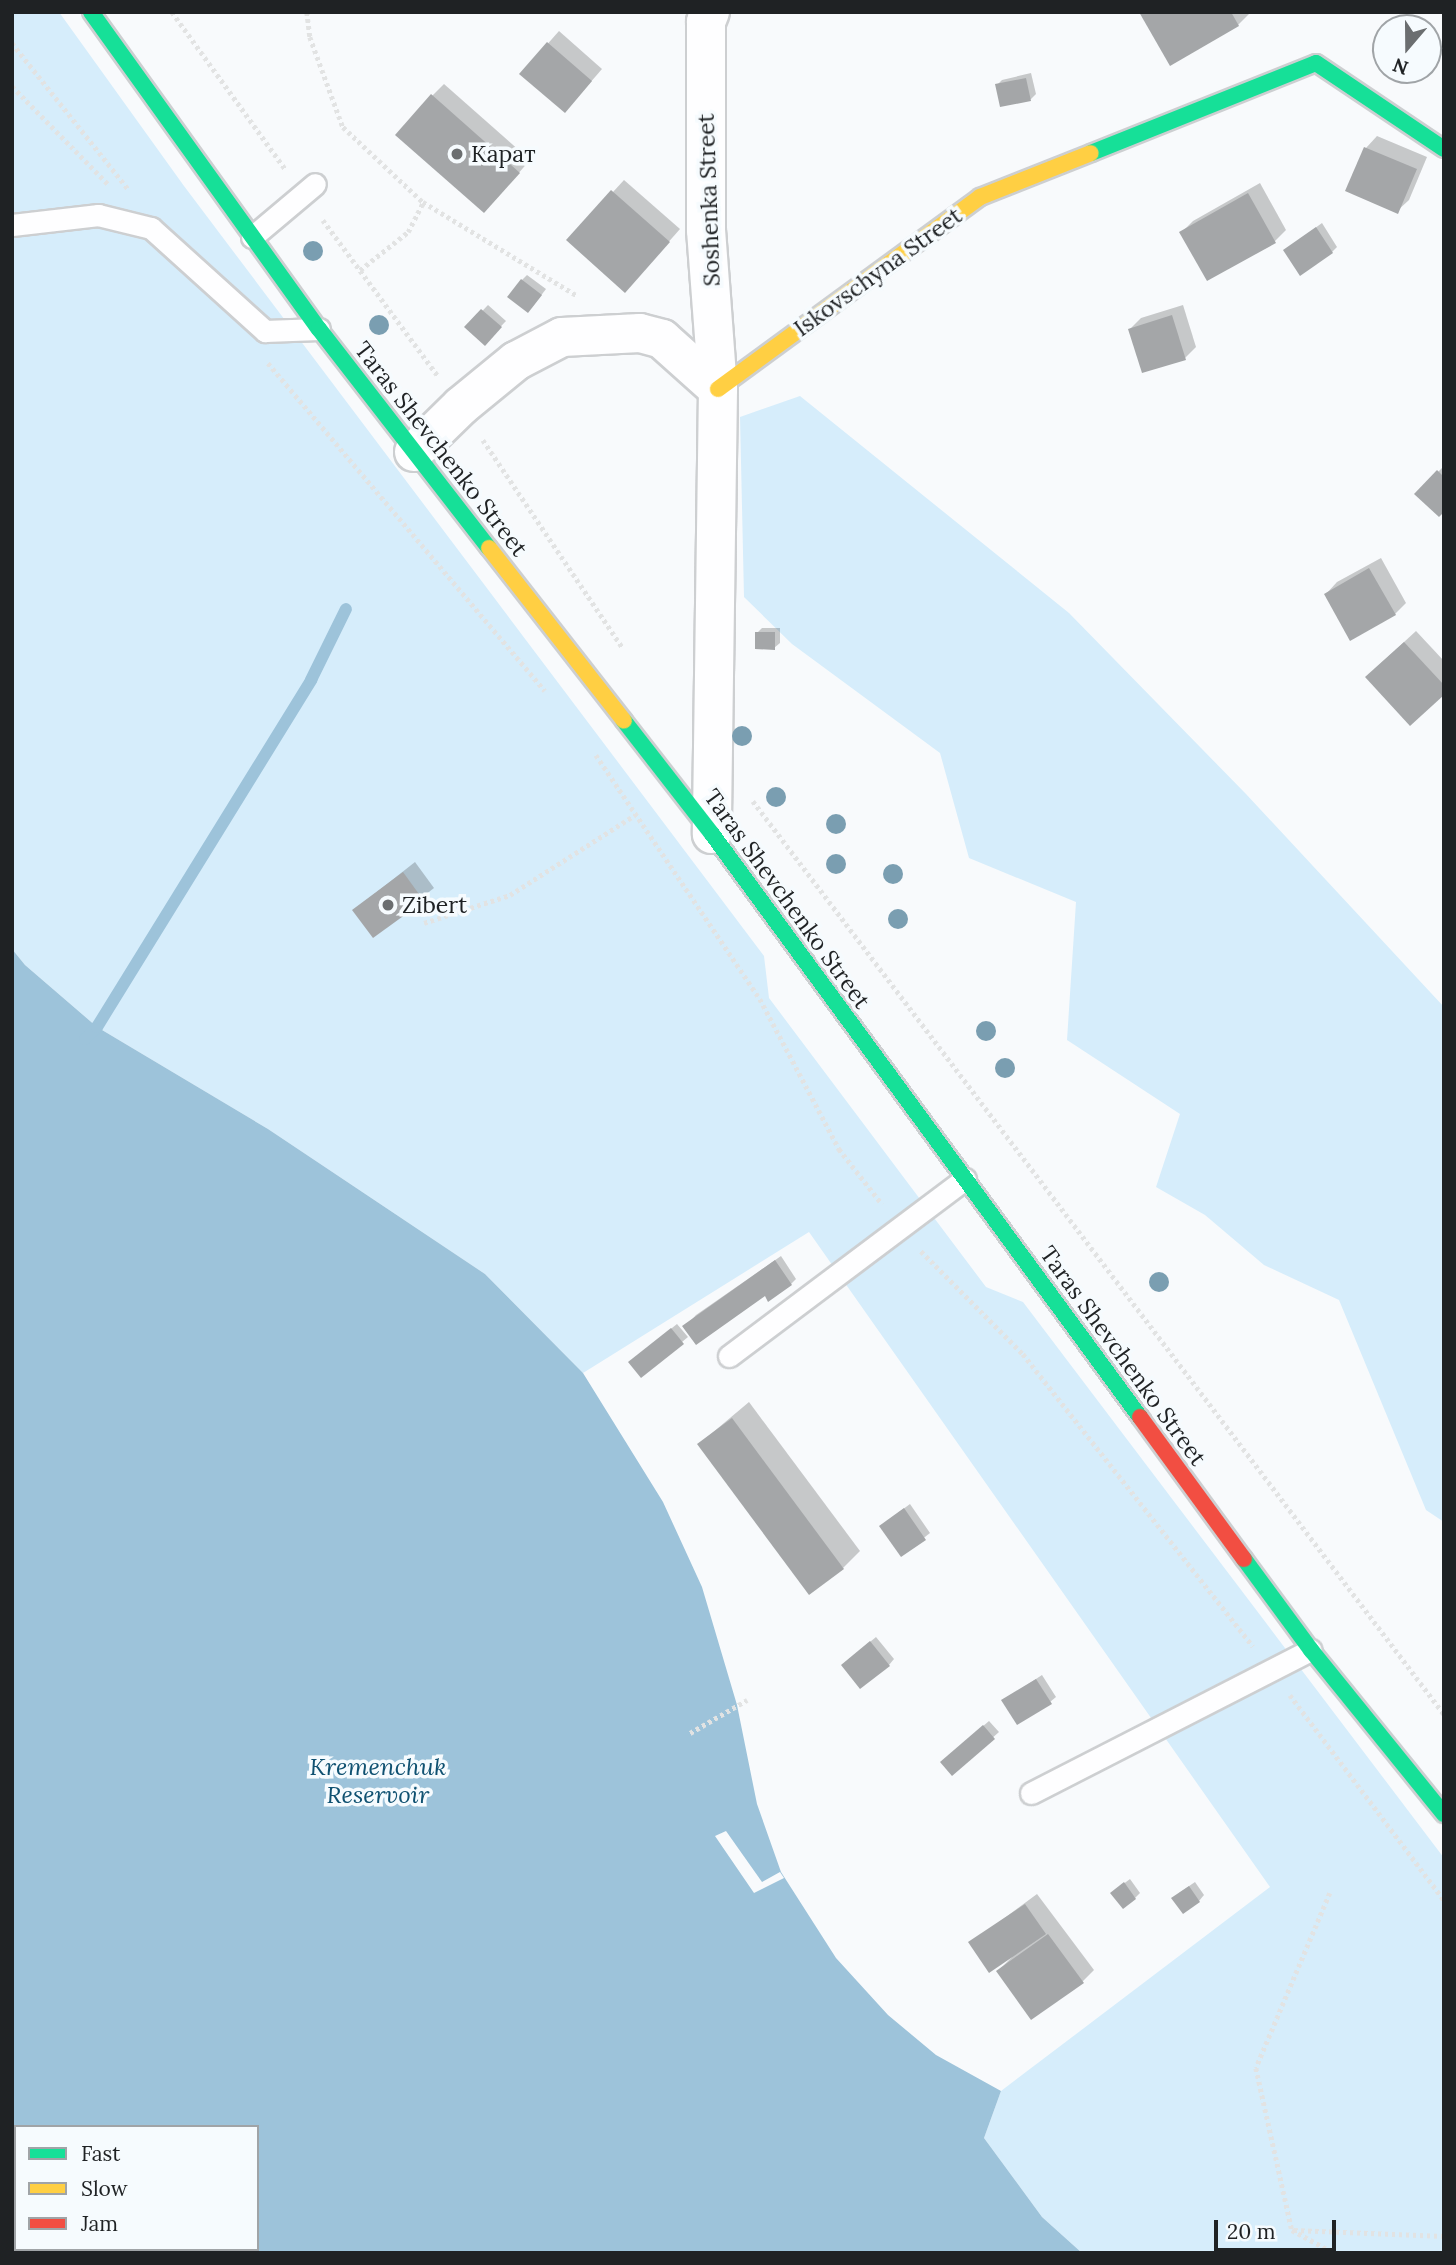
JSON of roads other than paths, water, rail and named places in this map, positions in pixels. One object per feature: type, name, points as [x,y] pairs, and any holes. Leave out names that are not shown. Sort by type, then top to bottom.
[{"type":"street","name":"Taras Shevchenko Street","points":[[91,12],[319,329],[712,834],[1311,1650],[1444,1814]]},
{"type":"street","name":"Soshenka Street","points":[[710,12],[706,22],[706,230],[718,389]]},
{"type":"street","name":"Iskovschyna Street","points":[[718,389],[980,197],[1317,63],[1444,149]]},
{"type":"street","points":[[414,452],[461,406],[516,361],[562,337],[640,333],[662,339],[718,389],[712,834]]},
{"type":"lane","points":[[252,237],[310,189]]},
{"type":"lane","points":[[12,225],[98,215],[150,228],[265,331],[319,329]]},
{"type":"lane","points":[[729,1356],[965,1179]]},
{"type":"lane","points":[[1031,1793],[1311,1650]]},
{"type":"water","name":"Kremenchuk Reservoir","points":[[12,949],[25,965],[97,1027],[268,1129],[485,1274],[583,1373],[663,1502],[702,1587],[737,1705],[757,1804],[781,1872],[836,1958],[888,2015],[936,2055],[1001,2091],[984,2138],[1042,2217],[1082,2253],[12,2253]]},
{"type":"waterway","points":[[85,1039],[97,1027],[311,680],[346,609]]},
{"type":"place","name":"Карат","points":[[457,154]]},
{"type":"place","name":"Zibert","points":[[388,905]]}]
